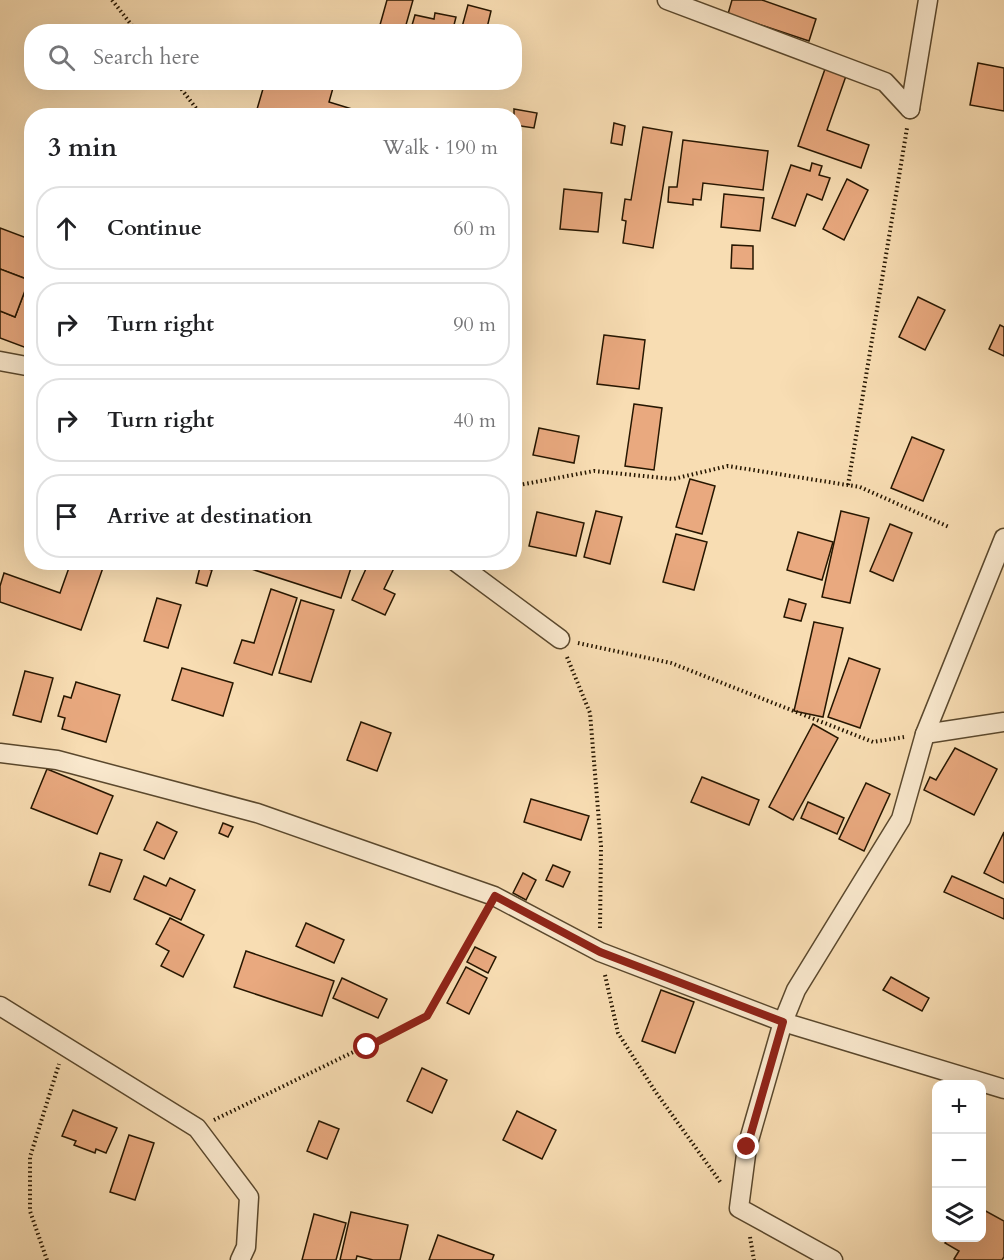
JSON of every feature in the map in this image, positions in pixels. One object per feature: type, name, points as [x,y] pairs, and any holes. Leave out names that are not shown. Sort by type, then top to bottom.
[{"type":"street","points":[[667,0],[885,82],[910,109]]},
{"type":"street","points":[[910,109],[928,0]]},
{"type":"street","points":[[0,361],[24,366]]},
{"type":"street","points":[[833,1260],[739,1208],[747,1147],[783,1022],[796,990],[901,819],[925,734],[1004,538]]},
{"type":"street","points":[[467,570],[560,639]]},
{"type":"street","points":[[925,734],[1004,722]]},
{"type":"street","points":[[0,753],[57,760],[257,813],[495,896],[600,952],[783,1022],[1004,1089]]},
{"type":"street","points":[[0,1006],[197,1128],[249,1197],[246,1247],[240,1260]]},
{"type":"path","points":[[112,0],[131,24]]},
{"type":"path","points":[[182,90],[196,108]]},
{"type":"path","points":[[848,485],[910,109]]},
{"type":"path","points":[[522,484],[594,471],[673,479],[728,466],[860,487],[949,528]]},
{"type":"path","points":[[560,639],[671,663],[873,742],[925,734]]},
{"type":"path","points":[[197,1128],[427,1016],[495,896]]},
{"type":"path","points":[[48,1260],[30,1211],[30,1157],[64,1046]]},
{"type":"building","points":[[387,0],[413,0],[406,24],[380,24]]},
{"type":"building","points":[[732,0],[762,0],[816,19],[809,41],[728,14]]},
{"type":"building","points":[[468,5],[491,11],[488,24],[463,24]]},
{"type":"building","points":[[435,13],[456,17],[454,24],[412,24],[415,15],[434,19]]},
{"type":"building","points":[[978,63],[1004,68],[1004,111],[970,105]]},
{"type":"building","points":[[825,69],[846,76],[827,130],[869,145],[861,168],[798,146]]},
{"type":"building","points":[[263,90],[332,90],[329,102],[349,108],[257,108]]},
{"type":"building","points":[[522,110],[537,113],[534,128],[522,126]]},
{"type":"building","points":[[614,123],[625,126],[622,145],[611,143]]},
{"type":"building","points":[[643,127],[672,132],[653,248],[623,243],[626,221],[622,220],[625,199],[631,200]]},
{"type":"building","points":[[683,140],[768,151],[763,190],[703,183],[701,200],[693,199],[693,205],[668,202],[669,187],[677,187]]},
{"type":"building","points":[[812,163],[822,166],[819,175],[830,178],[822,200],[807,194],[795,226],[772,218],[791,165],[810,171]]},
{"type":"building","points":[[847,179],[868,190],[844,240],[823,229]]},
{"type":"building","points":[[564,189],[602,193],[598,232],[560,229]]},
{"type":"building","points":[[724,194],[764,198],[760,231],[721,227]]},
{"type":"building","points":[[0,228],[24,237],[24,278],[0,269]]},
{"type":"building","points":[[732,245],[753,246],[753,269],[731,268]]},
{"type":"building","points":[[0,269],[24,278],[24,293],[15,317],[0,311]]},
{"type":"building","points":[[24,293],[24,347],[0,338],[0,311],[15,317]]},
{"type":"building","points":[[918,297],[945,310],[925,350],[899,337]]},
{"type":"building","points":[[1000,325],[1004,327],[1004,356],[989,349]]},
{"type":"building","points":[[604,335],[645,340],[639,389],[597,384]]},
{"type":"building","points":[[634,404],[662,408],[654,470],[625,466]]},
{"type":"building","points":[[539,428],[579,436],[574,463],[533,455]]},
{"type":"building","points":[[912,437],[944,450],[923,501],[891,488]]},
{"type":"building","points":[[690,479],[715,486],[702,534],[676,527]]},
{"type":"building","points":[[596,511],[622,517],[610,564],[584,557]]},
{"type":"building","points":[[841,511],[869,518],[850,603],[822,597]]},
{"type":"building","points":[[537,512],[584,523],[576,556],[529,546]]},
{"type":"building","points":[[890,524],[912,533],[893,581],[870,571]]},
{"type":"building","points":[[798,532],[833,542],[822,580],[787,570]]},
{"type":"building","points":[[676,534],[707,542],[694,590],[663,582]]},
{"type":"building","points":[[68,570],[102,570],[81,630],[0,602],[0,586],[4,573],[60,593]]},
{"type":"building","points":[[199,570],[212,570],[207,586],[196,583]]},
{"type":"building","points":[[254,570],[350,570],[341,598]]},
{"type":"building","points":[[365,570],[393,570],[384,589],[395,594],[385,615],[352,600]]},
{"type":"building","points":[[271,589],[297,598],[272,675],[234,663],[242,640],[254,643]]},
{"type":"building","points":[[157,598],[181,605],[168,648],[144,641]]},
{"type":"building","points":[[789,599],[806,604],[801,621],[784,617]]},
{"type":"building","points":[[301,600],[334,610],[311,682],[279,673]]},
{"type":"building","points":[[814,622],[843,628],[823,717],[794,711]]},
{"type":"building","points":[[849,658],[880,669],[860,728],[828,717]]},
{"type":"building","points":[[182,668],[233,683],[223,716],[172,700]]},
{"type":"building","points":[[25,671],[53,678],[41,722],[13,715]]},
{"type":"building","points":[[76,682],[120,695],[106,742],[62,729],[65,718],[58,716],[64,696],[71,698]]},
{"type":"building","points":[[361,722],[391,733],[377,771],[347,760]]},
{"type":"building","points":[[813,724],[838,738],[793,820],[769,807]]},
{"type":"building","points":[[955,748],[997,769],[974,815],[924,790],[930,777],[936,780]]},
{"type":"building","points":[[47,769],[113,796],[97,834],[31,808]]},
{"type":"building","points":[[702,777],[759,800],[749,825],[691,802]]},
{"type":"building","points":[[866,783],[890,794],[864,851],[839,839]]},
{"type":"building","points":[[531,799],[589,816],[581,840],[524,822]]},
{"type":"building","points":[[808,802],[844,818],[837,834],[801,818]]},
{"type":"building","points":[[157,822],[177,832],[164,859],[144,850]]},
{"type":"building","points":[[223,823],[233,827],[228,837],[219,833]]},
{"type":"building","points":[[1004,832],[1004,883],[984,873]]},
{"type":"building","points":[[100,853],[122,860],[110,892],[89,885]]},
{"type":"building","points":[[553,865],[570,872],[563,887],[546,880]]},
{"type":"building","points":[[523,873],[536,880],[526,900],[513,893]]},
{"type":"building","points":[[144,876],[166,886],[170,878],[195,890],[181,920],[134,899]]},
{"type":"building","points":[[952,876],[1004,899],[1004,919],[944,892]]},
{"type":"building","points":[[170,918],[204,935],[183,977],[161,966],[169,951],[156,944]]},
{"type":"building","points":[[306,923],[344,940],[334,963],[296,946]]},
{"type":"building","points":[[475,947],[496,957],[488,973],[467,962]]},
{"type":"building","points":[[246,951],[334,981],[322,1016],[234,987]]},
{"type":"building","points":[[466,967],[487,978],[469,1014],[447,1003]]},
{"type":"building","points":[[891,977],[929,998],[922,1011],[883,990]]},
{"type":"building","points":[[342,978],[387,999],[378,1018],[333,998]]},
{"type":"building","points":[[661,990],[694,1002],[675,1053],[642,1041]]},
{"type":"building","points":[[422,1068],[447,1080],[432,1113],[407,1101]]},
{"type":"building","points":[[73,1110],[117,1128],[106,1153],[96,1149],[95,1153],[74,1145],[76,1141],[62,1136]]},
{"type":"building","points":[[517,1111],[556,1130],[542,1159],[503,1140]]},
{"type":"building","points":[[319,1121],[339,1129],[327,1159],[307,1151]]},
{"type":"building","points":[[129,1135],[154,1143],[135,1200],[110,1192]]},
{"type":"building","points":[[986,1211],[1004,1221],[1004,1257],[1002,1260],[956,1260],[954,1259],[959,1251],[945,1243],[986,1242]]},
{"type":"building","points":[[351,1212],[408,1225],[400,1260],[373,1260],[357,1256],[356,1260],[340,1260]]},
{"type":"building","points":[[314,1214],[346,1223],[336,1260],[302,1260]]},
{"type":"building","points":[[438,1235],[494,1255],[492,1260],[429,1260]]},
{"type":"route","points":[[367,1047],[427,1016],[495,896],[600,952],[783,1022],[747,1147]]}]
